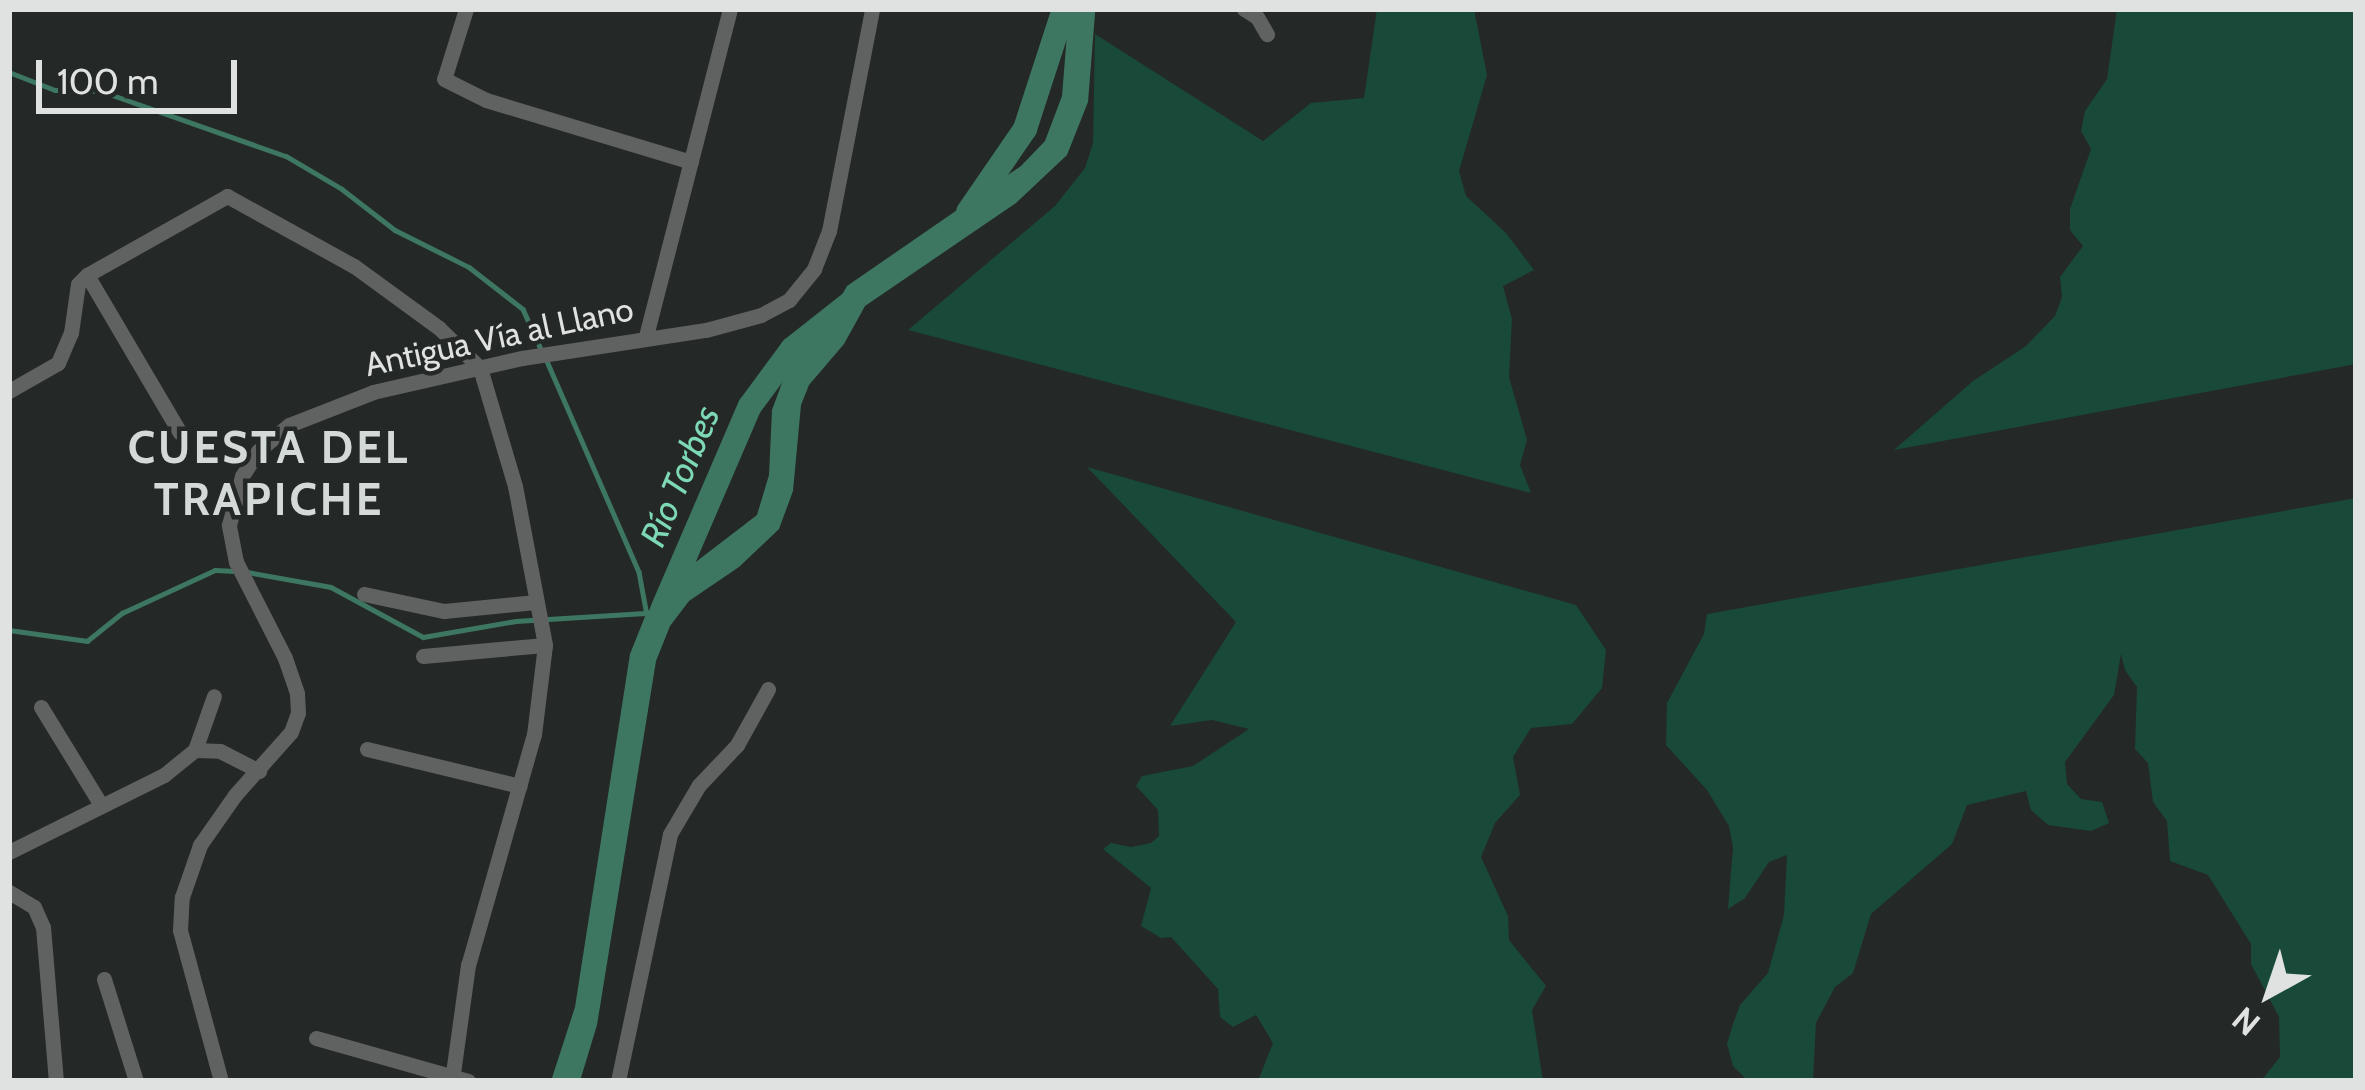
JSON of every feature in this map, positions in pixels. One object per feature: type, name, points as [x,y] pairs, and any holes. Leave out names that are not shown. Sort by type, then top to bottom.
[{"type":"street","points":[[466,9],[444,79],[486,100],[691,162]]},
{"type":"street","points":[[646,336],[730,9]]},
{"type":"street","name":"Antigua Vía al Llano","points":[[221,1081],[180,930],[182,897],[200,845],[235,795],[296,724],[297,692],[236,562],[229,525],[242,476],[272,437],[328,407],[480,368],[646,336],[706,330],[761,316],[789,300],[814,269],[840,185],[853,91],[872,9]]},
{"type":"street","points":[[1254,12],[1267,34]]},
{"type":"street","points":[[9,391],[58,363],[70,333],[78,284],[87,275],[227,196],[354,266],[439,328],[480,368],[515,486],[545,644],[543,684],[520,786],[468,964],[458,1080],[316,1038]]},
{"type":"street","points":[[87,275],[180,433]]},
{"type":"street","points":[[364,594],[444,611],[536,602]]},
{"type":"street","points":[[423,656],[545,644]]},
{"type":"street","points":[[618,1081],[670,835],[699,785],[737,745],[768,689]]},
{"type":"street","points":[[9,852],[164,775],[195,750],[214,696]]},
{"type":"street","points":[[41,707],[101,805]]},
{"type":"street","points":[[367,749],[520,786]]},
{"type":"street","points":[[195,750],[220,751],[259,771]]},
{"type":"street","points":[[9,892],[34,907],[44,927],[56,1081]]},
{"type":"street","points":[[104,979],[136,1081]]},
{"type":"shaded area","points":[[1069,9],[1095,9],[1095,14],[1088,102],[1067,155],[1016,203],[865,306],[844,344],[809,385],[801,405],[793,491],[779,529],[739,567],[689,601],[670,626],[656,661],[597,1025],[580,1081],[551,1081],[575,1007],[630,654],[646,614],[671,581],[757,515],[769,475],[772,410],[786,372],[821,332],[847,286],[1021,166],[1045,141],[1062,96]]},
{"type":"shaded area","points":[[1377,9],[1474,9],[1487,75],[1459,171],[1466,196],[1506,233],[1534,270],[1503,286],[1512,319],[1509,377],[1527,440],[1520,465],[1531,493],[908,330],[1055,206],[1085,168],[1093,143],[1095,34],[1263,141],[1311,103],[1364,98]]},
{"type":"shaded area","points":[[2117,9],[2356,9],[2356,364],[1894,450],[1973,381],[2026,346],[2055,316],[2062,297],[2060,277],[2083,246],[2070,230],[2070,209],[2091,149],[2081,131],[2085,111],[2107,79]]},
{"type":"shaded area","points":[[1087,467],[1576,605],[1606,650],[1602,688],[1572,724],[1531,728],[1513,757],[1520,795],[1495,823],[1481,857],[1508,916],[1509,940],[1546,986],[1532,1010],[1543,1081],[1258,1081],[1273,1043],[1256,1015],[1233,1027],[1220,1017],[1218,989],[1171,937],[1161,938],[1141,926],[1151,888],[1103,849],[1111,843],[1131,847],[1151,843],[1159,836],[1158,810],[1136,786],[1142,776],[1193,766],[1249,729],[1212,720],[1170,726],[1236,622]]},
{"type":"shaded area","points":[[2356,498],[2356,1081],[2261,1081],[2280,1057],[2279,1017],[2251,964],[2251,944],[2208,875],[2170,861],[2167,821],[2153,802],[2148,763],[2135,749],[2137,687],[2121,654],[2114,695],[2065,762],[2067,784],[2081,799],[2102,802],[2109,823],[2091,831],[2048,825],[2031,810],[2026,791],[1967,805],[1952,844],[1871,914],[1853,973],[1835,987],[1816,1023],[1813,1081],[1748,1081],[1733,1066],[1727,1044],[1733,1024],[1740,1005],[1768,973],[1784,915],[1787,855],[1769,862],[1745,898],[1728,909],[1733,848],[1729,826],[1707,790],[1666,745],[1667,703],[1704,634],[1707,614]]},
{"type":"waterway","name":"Río Torbes","points":[[968,212],[1025,129],[1064,9]]},
{"type":"waterway","points":[[9,72],[55,90],[101,91],[286,156],[342,189],[395,230],[469,267],[523,309],[541,349]]},
{"type":"waterway","name":"Río Torbes","points":[[662,610],[750,406],[792,349],[850,303]]},
{"type":"waterway","points":[[546,359],[639,572],[647,615]]},
{"type":"waterway","points":[[9,630],[87,641],[122,613],[215,570],[235,571]]},
{"type":"waterway","points":[[247,572],[331,587],[423,637],[516,621],[645,613]]},
{"type":"district","name":"CUESTA DEL TRAPICHE","points":[[269,474]]}]
